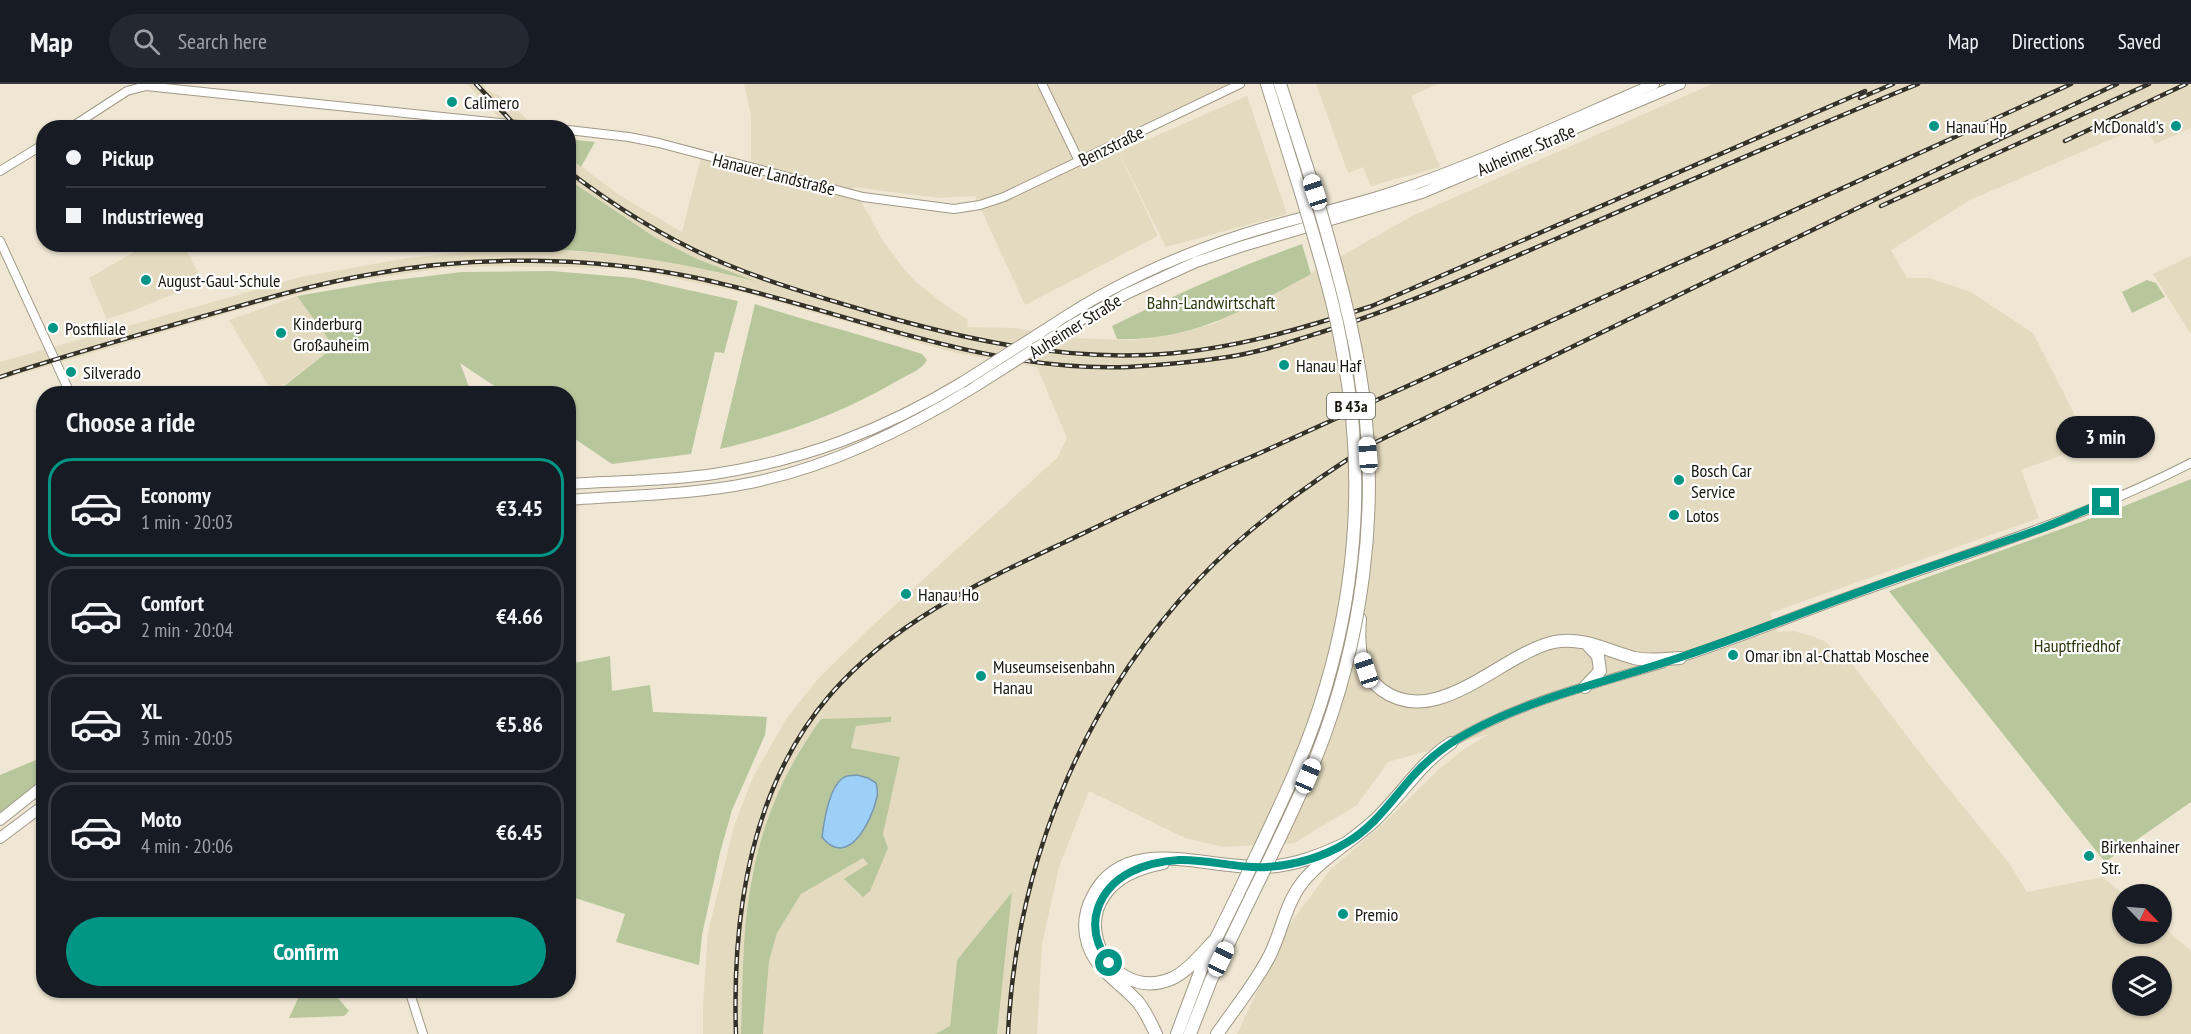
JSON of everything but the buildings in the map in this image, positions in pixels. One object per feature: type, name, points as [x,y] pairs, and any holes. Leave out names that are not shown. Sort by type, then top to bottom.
[{"type":"highway","name":"B 43a","points":[[1190,1034],[1211,980],[1299,797],[1329,719],[1349,652],[1362,583],[1369,484],[1363,395],[1347,309],[1315,192],[1279,102],[1267,84]]},
{"type":"highway","name":"B 43a","points":[[1177,1034],[1202,967],[1285,796],[1315,719],[1335,656],[1351,563],[1356,485],[1350,397],[1334,312],[1279,102],[1280,84]]},
{"type":"highway","points":[[1362,583],[1359,649],[1366,670],[1381,689],[1397,698],[1420,702],[1447,696],[1510,661],[1547,644],[1566,640],[1586,643],[1636,658],[1680,658]]},
{"type":"highway","points":[[1584,687],[1600,671],[1598,656],[1586,643]]},
{"type":"highway","points":[[1216,1034],[1262,971],[1297,890],[1312,873],[1376,820],[1415,774],[1440,750],[1451,743]]},
{"type":"highway","points":[[1156,1034],[1140,1005],[1099,967],[1086,936],[1086,914],[1102,881],[1120,867],[1145,858],[1239,867],[1268,867],[1317,856],[1347,843]]},
{"type":"highway","points":[[1181,860],[1139,869],[1120,877],[1112,884],[1101,900],[1097,911],[1095,921],[1098,944],[1115,970],[1128,978],[1150,983],[1173,978],[1182,973],[1214,941]]},
{"type":"main road","name":"Auheimer Straße","points":[[576,483],[711,474],[786,460],[838,443],[890,423],[961,383],[1121,284],[1193,252],[1242,235],[1387,194],[1449,172],[1654,84]]},
{"type":"main road","name":"Auheimer Straße","points":[[576,499],[718,488],[782,475],[836,457],[890,434],[976,386],[1072,325],[1126,294],[1196,262],[1422,193],[1680,84]]},
{"type":"main road","points":[[0,820],[36,791]]},
{"type":"main road","points":[[0,838],[36,811]]},
{"type":"street","points":[[1042,84],[1079,161]]},
{"type":"street","name":"Benzstraße","points":[[980,205],[1004,197],[1240,84]]},
{"type":"street","points":[[83,120],[134,88],[146,86],[472,120]]},
{"type":"street","name":"Hanauer Landstraße","points":[[576,131],[659,143],[863,197],[947,208],[980,205]]},
{"type":"street","points":[[0,171],[36,149]]},
{"type":"street","points":[[0,241],[67,386]]},
{"type":"street","points":[[1451,743],[1482,726],[1542,701],[1680,658],[2044,528],[2191,463]]},
{"type":"street","points":[[411,998],[422,1032]]},
{"type":"shaded area","points":[[467,84],[483,84],[487,90],[508,100],[527,120],[501,120]]},
{"type":"shaded area","points":[[744,84],[1229,84],[1113,140],[1158,236],[1025,305],[975,196],[939,198],[853,187],[882,239],[903,268],[916,282],[968,320],[967,327],[1015,328],[1072,338],[1133,340],[1171,335],[1213,324],[1266,299],[1412,216],[1712,84],[2191,84],[2191,128],[2155,144],[2144,125],[1970,200],[1891,250],[1907,278],[1929,278],[1971,292],[2033,333],[2090,445],[2021,470],[2039,518],[1770,613],[1778,632],[1793,631],[1824,641],[1852,664],[1923,757],[2009,863],[2027,892],[2103,877],[2112,885],[2112,944],[2172,944],[2172,935],[2191,951],[2191,1034],[1237,1034],[1287,928],[1330,870],[1383,824],[1439,769],[1464,749],[1489,734],[1388,762],[1357,805],[1294,843],[1223,847],[1185,838],[1089,791],[1059,867],[1042,944],[1037,1034],[997,1034],[1011,893],[957,960],[950,1026],[935,1034],[763,1034],[769,961],[777,933],[801,894],[863,857],[868,864],[863,897],[888,848],[883,835],[887,810],[851,749],[856,726],[890,722],[821,719],[799,751],[775,801],[752,874],[747,910],[741,1034],[703,1034],[708,932],[734,826],[753,777],[786,719],[818,679],[871,627],[1057,458],[1067,438],[1037,367],[956,353],[749,294],[649,273],[614,268],[495,266],[444,268],[341,283],[242,309],[0,380],[0,362],[301,277],[408,258],[466,252],[576,251],[643,257],[748,279],[697,259],[656,238],[576,185],[576,162],[619,195],[682,232],[703,150],[751,164],[751,115]]},
{"type":"shaded area","points":[[1316,84],[1438,84],[1411,96],[1440,167],[1371,186],[1363,167],[1348,173]]},
{"type":"shaded area","points":[[1247,96],[1287,214],[1166,247],[1119,152]]},
{"type":"shaded area","name":"August-Gaul-Schule","points":[[134,252],[187,252],[203,282],[107,319],[89,278]]},
{"type":"shaded area","points":[[2191,256],[2191,334],[2153,274]]},
{"type":"shaded area","name":"Kinderburg Großauheim","points":[[297,296],[334,347],[282,386],[269,386],[229,320]]},
{"type":"green space","points":[[576,140],[595,142],[581,167],[576,163]]},
{"type":"green space","points":[[576,185],[656,238],[697,259],[755,281],[690,266],[576,251]]},
{"type":"green space","name":"Bahn-Landwirtschaft","points":[[1302,244],[1311,274],[1264,299],[1195,329],[1170,335],[1117,339],[1112,326],[1206,282]]},
{"type":"green space","points":[[552,271],[634,278],[738,301],[724,353],[715,352],[691,454],[612,464],[576,440],[576,386],[494,386],[460,363],[469,386],[284,386],[334,347],[297,296],[379,282],[462,272]]},
{"type":"green space","points":[[2147,280],[2156,283],[2165,297],[2132,313],[2122,292]]},
{"type":"green space","points":[[755,304],[922,354],[927,360],[914,372],[833,413],[789,430],[720,449]]},
{"type":"green space","name":"Hauptfriedhof","points":[[2191,479],[2191,802],[2105,862],[1889,591],[2117,509]]},
{"type":"green space","points":[[610,656],[612,691],[650,685],[653,712],[767,717],[765,735],[732,810],[720,853],[702,935],[699,965],[616,942],[625,914],[576,898],[576,663]]},
{"type":"green space","points":[[891,717],[891,722],[856,726],[851,748],[900,757],[883,834],[888,848],[870,891],[863,897],[844,879],[868,864],[863,858],[801,894],[777,933],[769,961],[763,1034],[741,1034],[749,893],[758,852],[779,792],[798,754],[821,719]]},
{"type":"green space","points":[[36,760],[36,784],[0,814],[0,775]]},
{"type":"green space","points":[[1012,892],[997,1034],[935,1034],[950,1026],[957,960]]},
{"type":"green space","points":[[298,998],[338,998],[349,1011],[344,1016],[289,1018]]},
{"type":"water","points":[[857,775],[876,783],[877,795],[874,807],[864,828],[850,845],[841,848],[832,846],[822,837],[832,793],[841,779]]},
{"type":"railway","points":[[476,84],[510,120]]},
{"type":"railway","points":[[1860,98],[1893,84]]},
{"type":"railway","points":[[0,377],[183,322],[321,285],[407,268],[490,261],[616,265],[697,278],[911,336],[1019,360],[1074,366],[1128,367],[1228,357],[1301,339],[1414,299],[1918,84]]},
{"type":"railway","points":[[736,1034],[738,944],[743,899],[764,812],[781,771],[803,731],[830,695],[855,669],[909,625],[1000,573],[1153,500],[2071,84]]},
{"type":"railway","points":[[1008,1034],[1014,971],[1025,909],[1041,849],[1062,790],[1089,733],[1120,679],[1157,628],[1198,580],[1238,541],[1280,506],[1372,444],[2117,84]]},
{"type":"railway","points":[[1881,206],[2149,84]]},
{"type":"railway","points":[[2065,141],[2186,84]]},
{"type":"railway","points":[[576,177],[626,211],[686,246],[745,272],[799,290],[870,312],[1006,345],[1076,354],[1146,355],[1232,345],[1289,331],[1372,306],[1865,91]]},
{"type":"place","name":"Calimero","points":[[452,102]]},
{"type":"place","name":"Hanau Hp","points":[[1934,126]]},
{"type":"place","name":"McDonald's","points":[[2176,126]]},
{"type":"place","name":"August-Gaul-Schule","points":[[146,280]]},
{"type":"place","name":"Postfiliale","points":[[53,328]]},
{"type":"place","name":"Kinderburg Großauheim","points":[[281,333]]},
{"type":"place","name":"Hanau Haf","points":[[1284,365]]},
{"type":"place","name":"Silverado","points":[[71,372]]},
{"type":"place","name":"Bosch Car Service","points":[[1679,480]]},
{"type":"place","name":"Lotos","points":[[1674,515]]},
{"type":"place","name":"Hanau Ho","points":[[906,594]]},
{"type":"place","name":"Omar ibn al-Chattab Moschee","points":[[1733,655]]},
{"type":"place","name":"Museumseisenbahn Hanau","points":[[981,676]]},
{"type":"place","name":"Birkenhainer Str.","points":[[2089,856]]},
{"type":"place","name":"Premio","points":[[1343,914]]},
{"type":"route","points":[[1109,963],[1101,951],[1095,933],[1097,911],[1101,900],[1112,884],[1129,872],[1181,860],[1251,868],[1281,865],[1317,856],[1347,843],[1376,820],[1415,774],[1440,750],[1482,726],[1542,701],[1687,656],[1860,592],[2044,528],[2106,502]]}]
